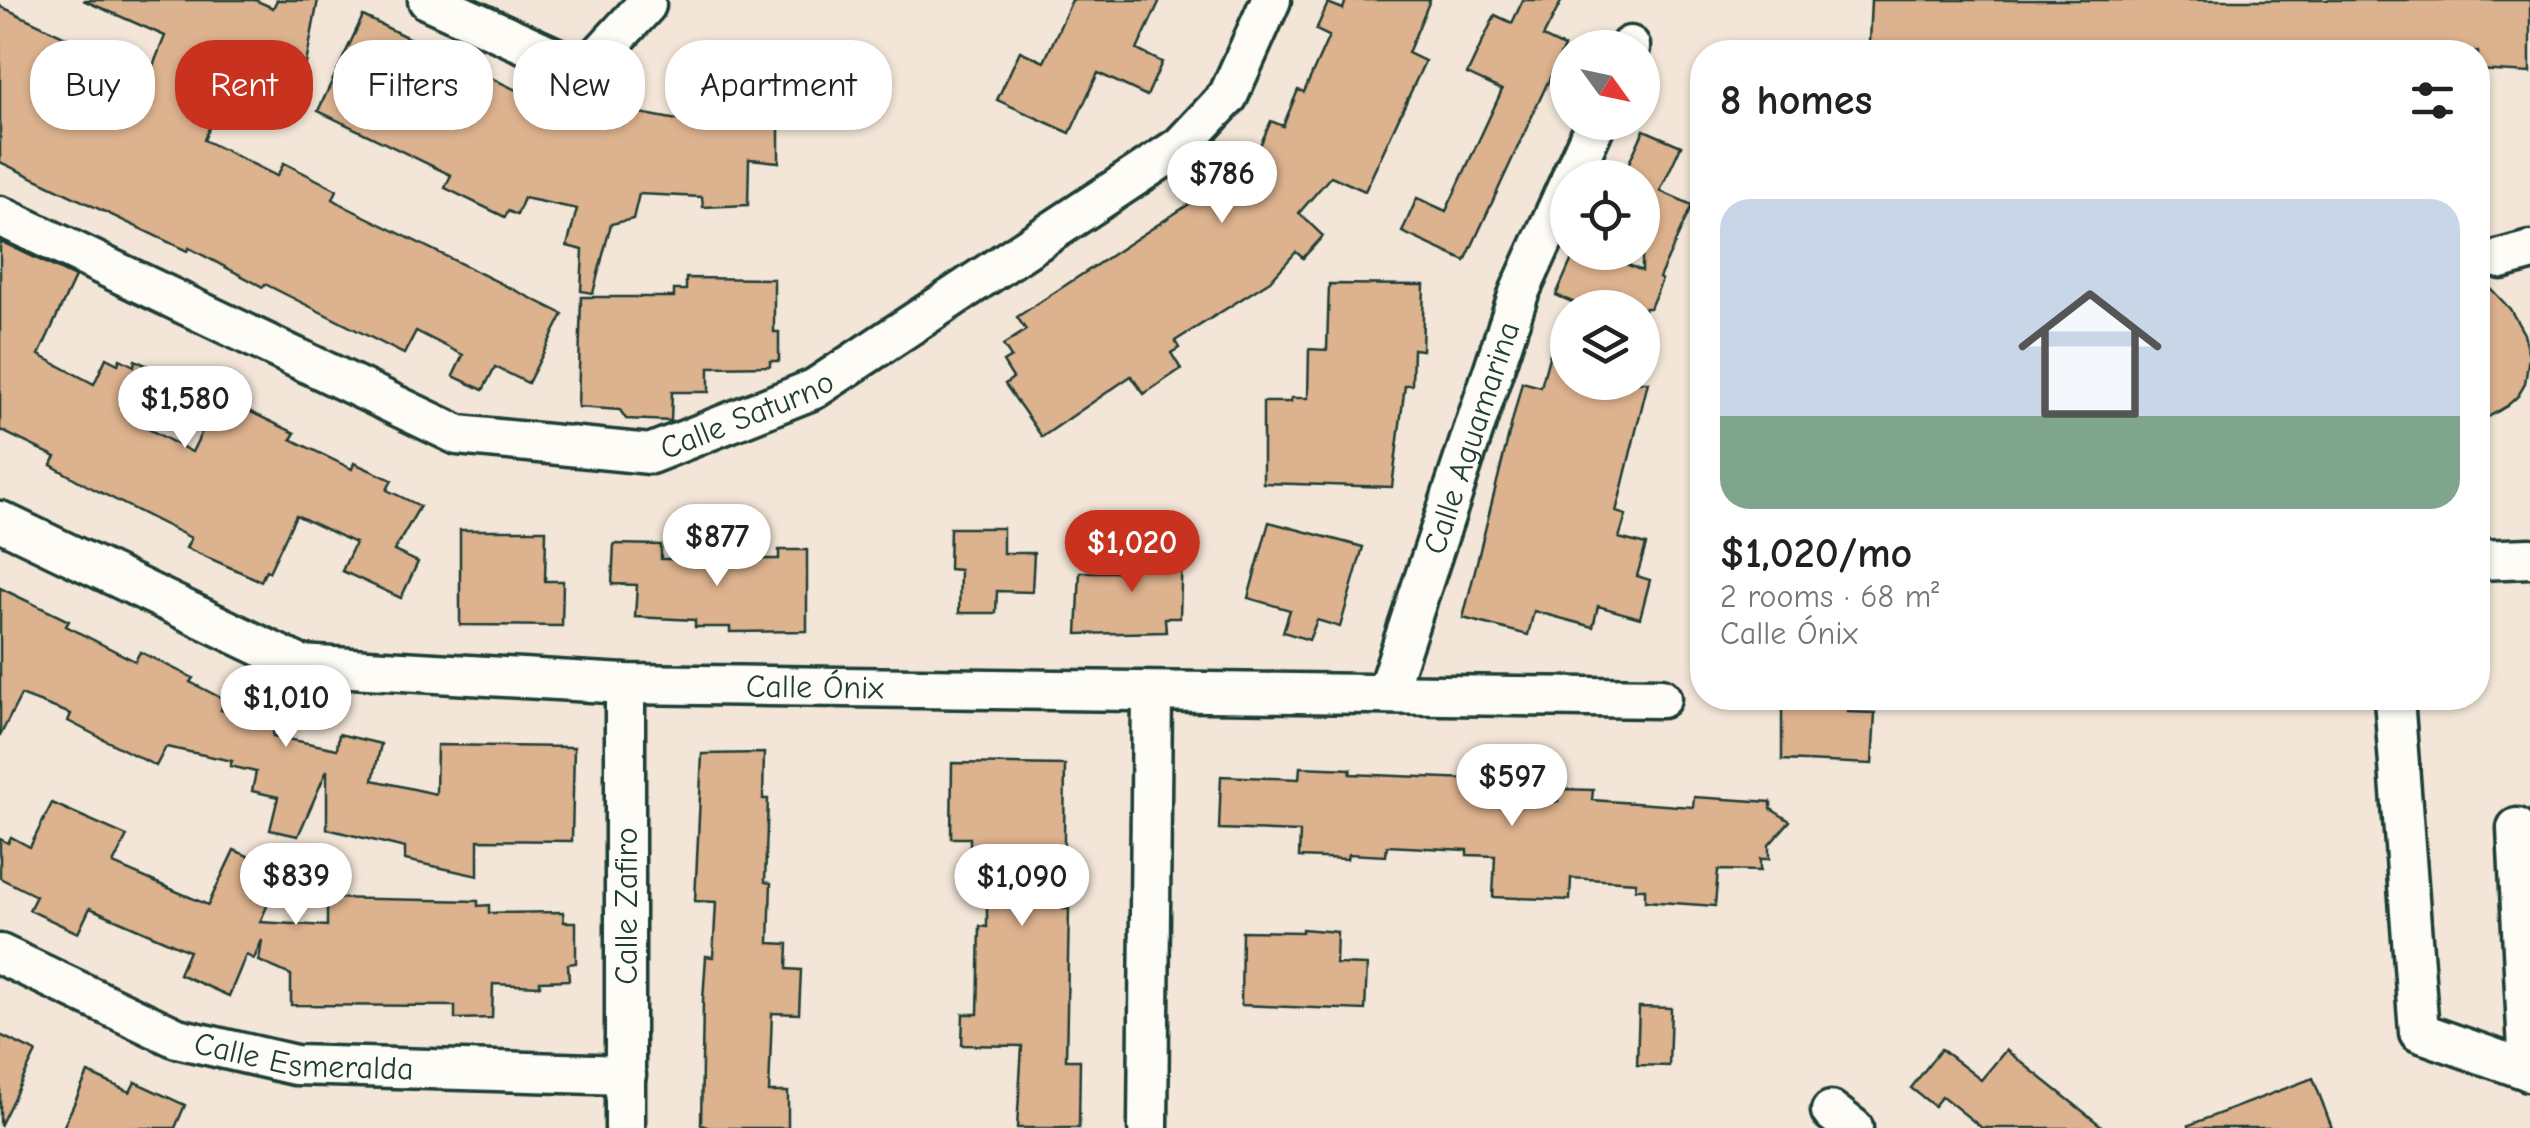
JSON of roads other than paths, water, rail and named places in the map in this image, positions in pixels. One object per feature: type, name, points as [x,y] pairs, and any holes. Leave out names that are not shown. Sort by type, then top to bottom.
[{"type":"street","points":[[428,0],[585,71],[646,5]]},
{"type":"street","name":"Calle Saturno","points":[[0,216],[458,435],[650,454],[814,389],[1182,146],[1228,96],[1271,0]]},
{"type":"street","name":"Calle Aguamarina","points":[[1386,694],[1519,292],[1550,224]]},
{"type":"street","name":"Calle Ónix","points":[[0,521],[300,666],[625,684],[1661,698]]},
{"type":"street","points":[[2490,560],[2530,558]]},
{"type":"street","name":"Calle Zafiro","points":[[625,684],[625,1128]]},
{"type":"street","points":[[1148,1128],[1152,693]]},
{"type":"street","points":[[2395,710],[2420,1032],[2530,1071],[2517,828]]},
{"type":"street","name":"Calle Esmeralda","points":[[0,954],[177,1038],[295,1065],[626,1076]]}]
